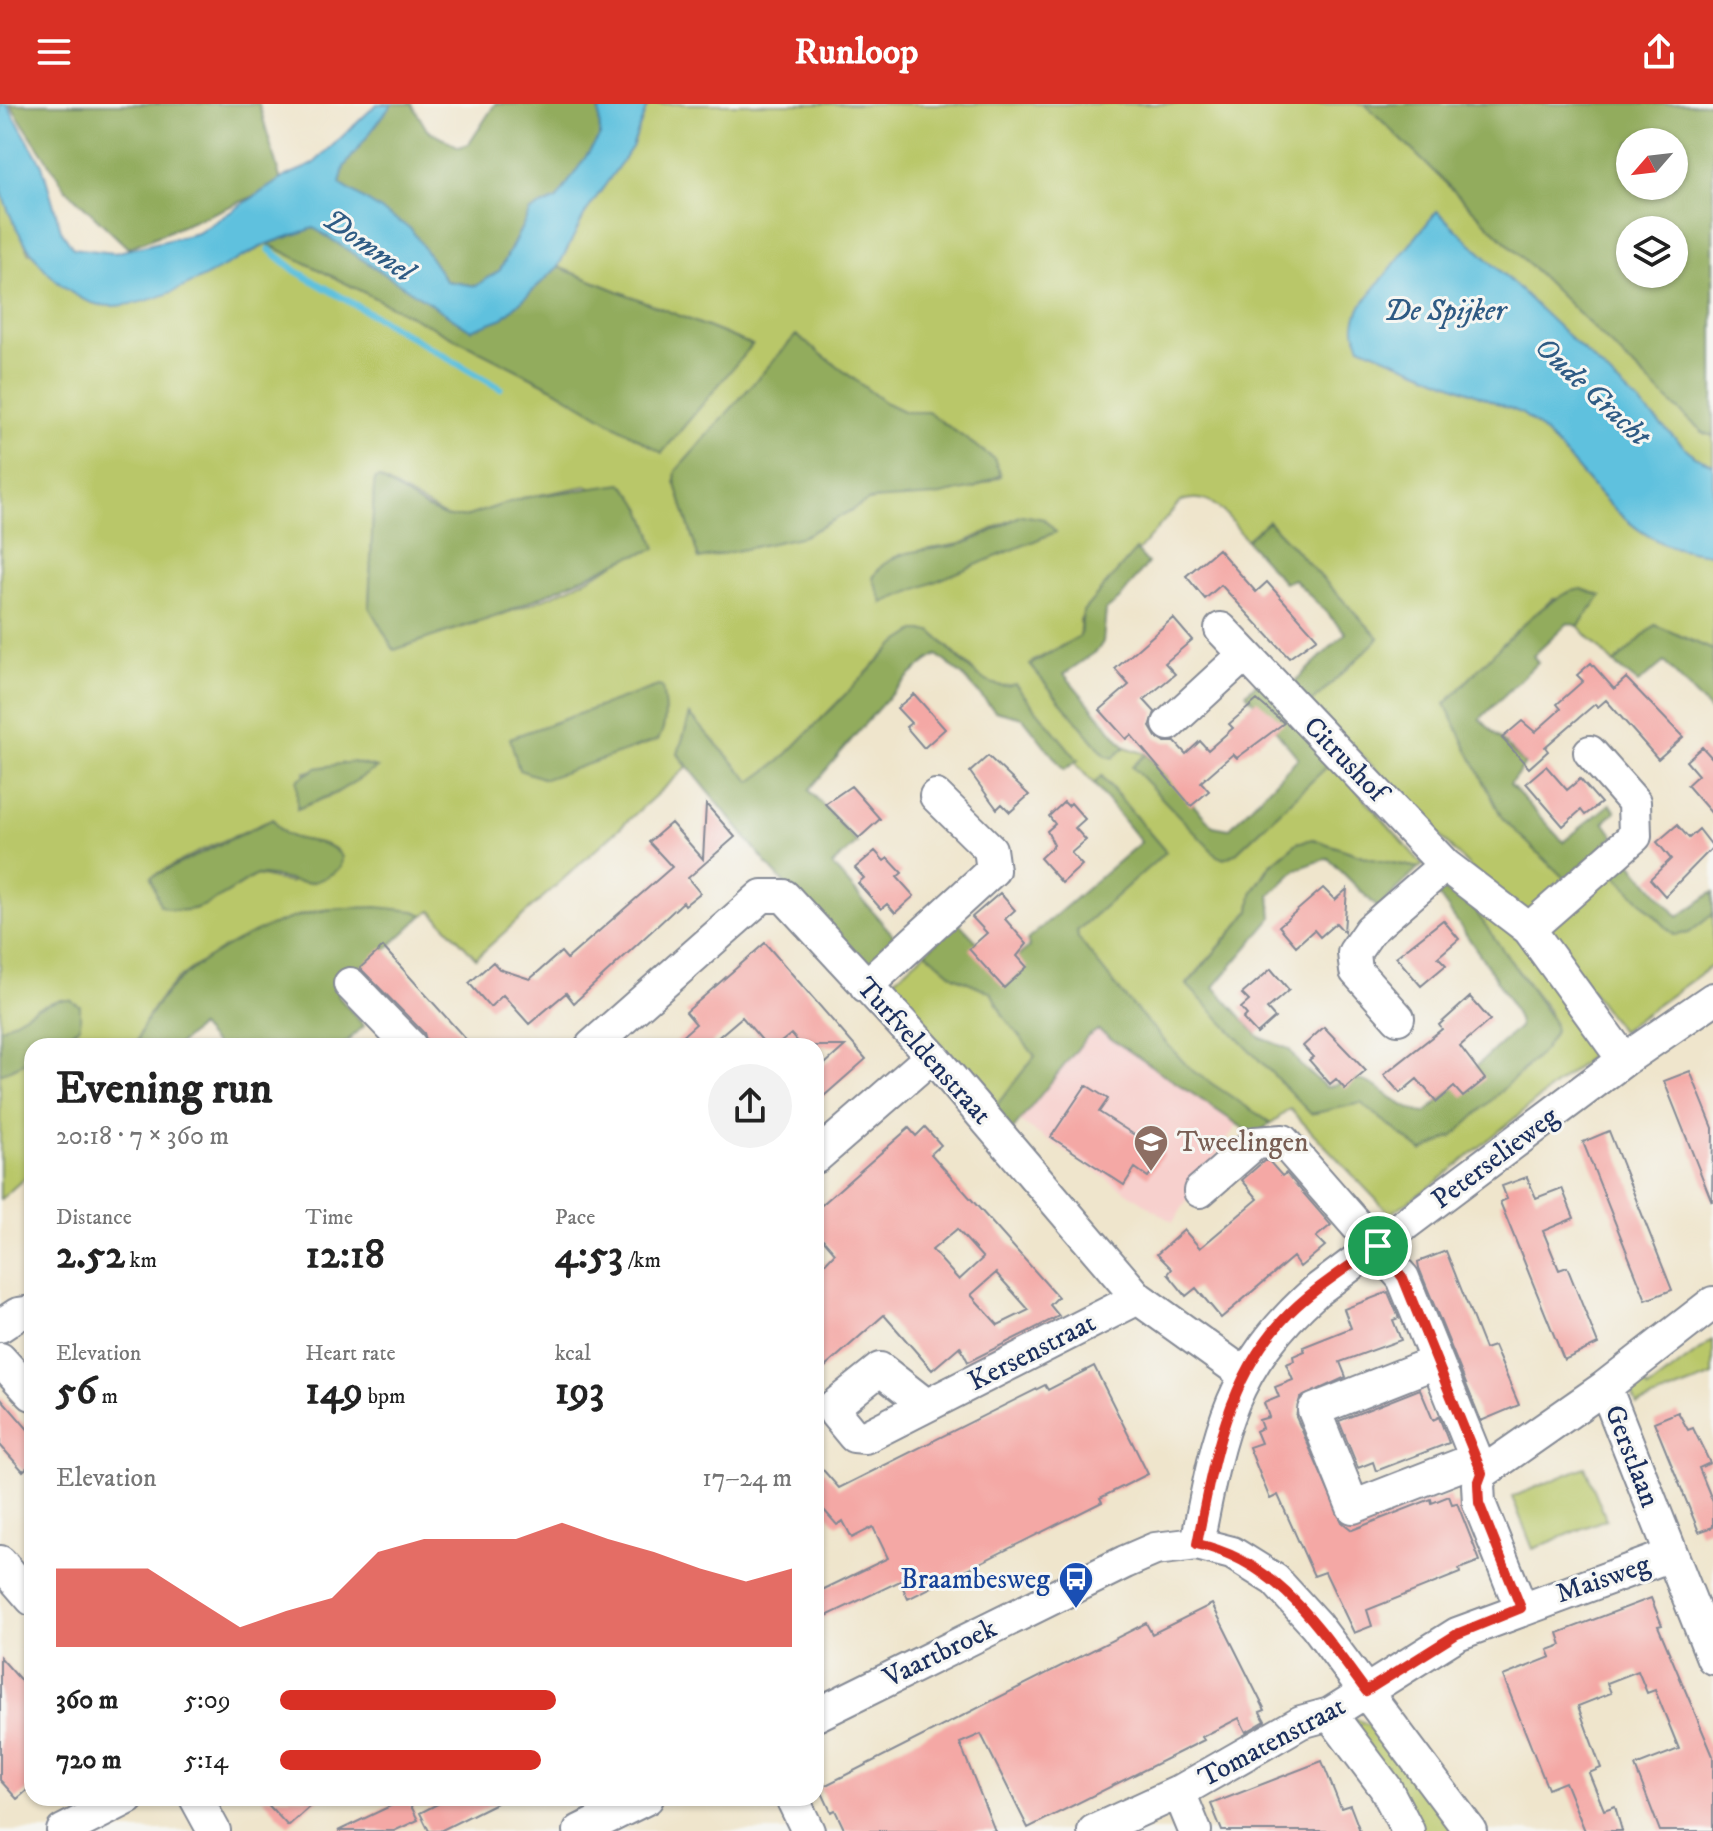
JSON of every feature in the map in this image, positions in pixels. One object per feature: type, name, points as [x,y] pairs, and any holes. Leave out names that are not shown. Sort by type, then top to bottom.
[{"type":"street","name":"Citrushof","points":[[1221,629],[1243,656],[1349,761],[1445,865],[1529,929],[1624,1060]]},
{"type":"street","points":[[1169,724],[1243,656]]},
{"type":"street","points":[[1529,929],[1635,836],[1634,802],[1590,752]]},
{"type":"street","points":[[866,986],[993,870],[990,849],[936,796]]},
{"type":"street","points":[[1398,1018],[1356,971],[1354,953],[1370,930],[1445,865]]},
{"type":"street","name":"Turfveldenstraat","points":[[601,1038],[762,896],[784,896],[932,1056],[1138,1298],[1244,1374]]},
{"type":"street","points":[[350,984],[402,1038]]},
{"type":"street","name":"Peterselieweg","points":[[1197,1544],[1217,1447],[1244,1374],[1280,1322],[1316,1291],[1624,1060],[1713,999]]},
{"type":"street","points":[[824,1150],[932,1056]]},
{"type":"street","points":[[1200,1191],[1255,1143],[1283,1141],[1403,1278],[1479,1466],[1479,1503],[1521,1608]]},
{"type":"street","name":"Kersenstraat","points":[[926,1405],[1138,1298]]},
{"type":"street","points":[[1436,1362],[1314,1410],[1353,1507],[1479,1466],[1605,1387],[1713,1303]]},
{"type":"street","points":[[0,1326],[24,1313]]},
{"type":"street","points":[[0,1359],[24,1385]]},
{"type":"street","name":"Gerstlaan","points":[[1605,1387],[1671,1555],[1702,1599],[1713,1658]]},
{"type":"street","points":[[1197,1544],[1232,1553],[1275,1580],[1304,1610],[1470,1831]]},
{"type":"street","name":"Vaartbroek","points":[[824,1711],[1155,1549],[1197,1544]]},
{"type":"street","name":"Maisweg","points":[[1366,1691],[1457,1634],[1671,1555]]},
{"type":"street","points":[[0,1562],[24,1590]]},
{"type":"street","name":"Tomatenstraat","points":[[1094,1831],[1179,1792],[1301,1722],[1330,1714],[1366,1691]]},
{"type":"street","points":[[1330,1714],[1385,1787],[1408,1831]]},
{"type":"street","name":"Tomatenstraat","points":[[1179,1792],[1195,1831]]},
{"type":"street","points":[[63,1831],[112,1806]]},
{"type":"street","points":[[200,1806],[214,1831]]},
{"type":"street","points":[[580,1831],[631,1806]]},
{"type":"street","points":[[796,1806],[808,1831]]},
{"type":"shaded area","name":"Tweelingen","points":[[1098,1030],[1237,1125],[1173,1222],[1020,1122],[1087,1037]]},
{"type":"green space","points":[[10,104],[259,104],[282,185],[128,248],[66,189]]},
{"type":"green space","points":[[392,104],[412,104],[427,130],[459,147],[469,144],[495,104],[599,104],[600,136],[557,199],[530,211],[500,270],[476,286],[446,281],[411,230],[340,184],[344,167]]},
{"type":"green space","points":[[648,104],[1365,104],[1659,392],[1704,433],[1713,436],[1713,464],[1694,456],[1437,211],[1401,256],[1360,346],[1521,413],[1556,444],[1620,515],[1638,529],[1671,546],[1713,555],[1713,650],[1655,625],[1614,664],[1578,626],[1601,596],[1552,599],[1445,704],[1530,844],[1566,880],[1526,915],[1489,887],[1311,703],[1379,638],[1268,521],[1246,540],[1219,508],[1201,499],[1180,502],[1080,619],[1080,636],[1032,662],[1122,750],[1125,747],[1146,754],[1133,766],[1235,854],[1332,762],[1423,865],[1419,868],[1371,859],[1313,839],[1297,843],[1270,865],[1252,893],[1250,911],[1187,984],[1311,1114],[1361,1103],[1422,1151],[1495,1095],[1546,1046],[1555,1031],[1548,1010],[1459,893],[1525,944],[1602,1047],[1438,1181],[1390,1214],[1290,1109],[1271,1123],[1208,1084],[1174,1054],[1118,989],[1078,938],[1077,931],[1165,852],[1102,776],[1094,784],[1074,762],[1078,760],[1002,689],[985,682],[931,631],[916,631],[894,645],[780,761],[751,782],[690,715],[678,754],[687,767],[476,958],[432,911],[423,915],[415,911],[322,910],[264,929],[199,964],[169,988],[153,1008],[138,1038],[63,1038],[80,1026],[59,1000],[37,1008],[0,1029],[0,183],[29,253],[244,256],[268,244],[551,387],[658,449],[752,345],[558,267],[586,212],[632,147]],"holes":[[[796,335],[884,402],[905,412],[928,412],[994,459],[1001,476],[965,489],[847,506],[699,559],[675,481],[677,471]],[[379,478],[447,517],[465,517],[523,498],[586,486],[641,507],[652,535],[600,572],[567,589],[498,616],[399,645],[369,607],[374,487],[375,479]],[[1022,515],[883,603],[907,553],[961,544]],[[352,762],[376,768],[334,794],[297,809],[305,772]],[[273,819],[279,828],[294,838],[337,850],[290,883],[257,875],[194,909],[151,877],[200,851]]]},
{"type":"green space","points":[[1365,104],[1713,104],[1713,436],[1704,433]]},
{"type":"green space","points":[[314,228],[471,330],[503,318],[558,267],[752,345],[662,453],[551,387],[268,244]]},
{"type":"green space","points":[[796,335],[884,402],[905,412],[928,412],[994,459],[1001,475],[974,488],[936,496],[870,500],[804,536],[699,559],[675,481],[676,471]]},
{"type":"green space","points":[[379,478],[426,508],[447,517],[465,517],[522,498],[622,484],[639,505],[656,549],[629,557],[509,611],[394,650],[369,607],[374,487],[375,479]]},
{"type":"green space","points":[[1022,515],[1044,519],[1056,532],[883,603],[873,578],[880,567],[890,560],[914,552],[965,543]]},
{"type":"green space","points":[[1268,521],[1379,638],[1311,703],[1293,683],[1346,633],[1294,579],[1284,583],[1246,540]]},
{"type":"green space","points":[[1136,550],[1148,563],[1119,600],[1106,610],[1103,642],[1097,651],[1064,674],[1125,747],[1113,758],[1106,756],[1030,665],[1080,636],[1083,611]]},
{"type":"green space","points":[[1582,589],[1601,596],[1578,626],[1568,623],[1533,656],[1538,662],[1480,719],[1525,764],[1510,784],[1563,842],[1610,804],[1616,811],[1604,822],[1614,836],[1566,880],[1502,818],[1445,704],[1529,619],[1548,604]]},
{"type":"green space","points":[[1655,625],[1713,650],[1712,713],[1664,662],[1638,683],[1614,664]]},
{"type":"green space","points":[[916,631],[931,631],[980,677],[1003,686],[1015,684],[1078,760],[1064,770],[1023,718],[995,711],[963,676],[937,655],[906,679],[809,790],[857,843],[832,865],[901,944],[866,972],[773,871],[678,754],[690,715],[751,782],[780,761],[894,645]]},
{"type":"green space","points":[[1261,679],[1332,762],[1235,854],[1224,859],[1217,856],[1132,767],[1146,754],[1213,826],[1229,829],[1298,758],[1246,693]]},
{"type":"green space","points":[[662,687],[665,714],[658,740],[545,779],[519,770],[510,738]]},
{"type":"green space","points":[[352,762],[377,768],[334,794],[297,809],[297,780],[316,768]]},
{"type":"green space","points":[[1101,776],[1166,852],[1077,931],[1078,938],[1124,996],[1190,1069],[1271,1123],[1255,1136],[1098,1030],[1087,1037],[1011,1132],[992,1111],[1035,1056],[1004,1017],[991,992],[954,976],[926,952],[958,922],[1003,969],[1029,947],[1027,940],[1141,842],[1094,784]]},
{"type":"green space","points":[[273,819],[287,835],[335,850],[342,857],[341,867],[328,876],[308,883],[257,875],[198,908],[172,910],[160,905],[151,877]]},
{"type":"green space","points":[[1313,839],[1371,859],[1419,868],[1378,908],[1328,858],[1297,869],[1270,895],[1272,918],[1214,987],[1259,1037],[1289,1049],[1300,1065],[1326,1087],[1349,1080],[1366,1082],[1406,1107],[1426,1113],[1519,1027],[1517,1017],[1497,981],[1432,887],[1441,878],[1471,905],[1553,1021],[1555,1031],[1544,1050],[1454,1136],[1422,1151],[1361,1103],[1311,1114],[1187,985],[1250,911],[1252,894],[1271,865],[1297,843]]},
{"type":"green space","points":[[1626,857],[1678,917],[1713,892],[1713,914],[1689,933],[1674,935],[1611,871]]},
{"type":"green space","points":[[1611,871],[1674,935],[1689,933],[1713,914],[1713,965],[1621,1031],[1545,928]]},
{"type":"green space","points":[[376,907],[415,911],[423,915],[337,995],[364,1026],[351,1038],[209,1038],[199,1027],[186,1038],[139,1038],[163,997],[210,957],[266,928],[294,918],[342,908]]},
{"type":"green space","points":[[926,952],[954,976],[991,992],[1004,1017],[1035,1056],[992,1111],[882,990]]},
{"type":"green space","points":[[59,1000],[70,1000],[80,1006],[80,1026],[63,1038],[24,1038],[24,1063],[0,1074],[0,1029],[36,1008]]},
{"type":"green space","points":[[24,1063],[24,1178],[0,1200],[0,1074]]},
{"type":"green space","points":[[1713,1340],[1713,1376],[1637,1405],[1627,1381],[1640,1373],[1648,1389]]},
{"type":"green space","points":[[1585,1467],[1606,1519],[1533,1549],[1512,1497]]},
{"type":"green space","points":[[1352,1718],[1378,1728],[1454,1831],[1420,1831]]},
{"type":"water","name":"Dommel","points":[[0,104],[7,104],[42,165],[61,230],[73,248],[114,253],[198,233],[286,176],[312,165],[377,104],[392,104],[344,167],[340,184],[411,229],[446,281],[476,286],[500,270],[530,211],[557,199],[600,136],[599,104],[648,104],[632,147],[586,212],[558,267],[503,318],[471,330],[314,228],[263,246],[190,284],[151,299],[111,306],[92,303],[73,294],[39,262],[13,222],[5,202],[0,183]]},
{"type":"water","name":"De Spijker","points":[[1437,211],[1694,456],[1713,464],[1713,555],[1671,546],[1639,529],[1604,498],[1539,427],[1521,413],[1360,346],[1355,325],[1362,304]]},
{"type":"building","points":[[1218,549],[1256,592],[1267,582],[1317,638],[1289,658],[1221,585],[1205,599],[1186,576]]},
{"type":"building","points":[[1173,618],[1192,640],[1165,663],[1175,674],[1144,700],[1155,712],[1150,727],[1156,737],[1164,742],[1175,742],[1186,754],[1200,741],[1208,750],[1233,728],[1229,724],[1257,700],[1284,723],[1237,758],[1233,754],[1201,782],[1209,791],[1191,806],[1131,735],[1126,739],[1100,710],[1129,685],[1115,669]]},
{"type":"building","points":[[1591,663],[1614,689],[1626,678],[1683,737],[1658,759],[1606,700],[1598,707],[1595,704],[1545,747],[1548,751],[1529,768],[1502,738],[1522,721],[1535,732],[1561,709],[1557,704],[1583,681],[1577,675]]},
{"type":"building","points":[[914,694],[945,729],[924,748],[906,727],[911,723],[897,708]]},
{"type":"building","points":[[1702,747],[1713,759],[1713,815],[1687,785],[1698,775],[1686,761]]},
{"type":"building","points":[[988,756],[1029,795],[1010,812],[1002,804],[997,809],[970,772]]},
{"type":"building","points":[[1546,766],[1567,790],[1580,779],[1601,803],[1585,815],[1581,810],[1563,826],[1526,783]]},
{"type":"building","points":[[851,786],[880,819],[859,838],[825,804]]},
{"type":"building","points":[[1064,802],[1068,806],[1071,803],[1085,819],[1075,828],[1086,840],[1071,853],[1082,865],[1062,883],[1040,858],[1054,845],[1047,831],[1055,824],[1049,816]]},
{"type":"building","points":[[706,804],[735,837],[688,878],[700,893],[685,905],[683,902],[574,1003],[566,993],[529,1024],[503,995],[490,1007],[469,983],[493,962],[499,969],[530,979],[561,952],[567,959],[672,867],[649,842],[671,823],[703,859]]},
{"type":"building","points":[[1677,825],[1689,838],[1699,829],[1713,847],[1665,896],[1650,879],[1671,859],[1657,842]]},
{"type":"building","points":[[875,851],[884,861],[888,858],[902,873],[897,877],[914,896],[895,913],[887,904],[881,909],[858,883],[864,878],[855,868]]},
{"type":"building","points":[[1323,888],[1335,900],[1347,889],[1344,932],[1336,923],[1320,937],[1314,930],[1296,946],[1279,926]]},
{"type":"building","points":[[1000,893],[1015,910],[1005,919],[1027,944],[1017,956],[1027,967],[1004,988],[969,949],[987,933],[972,917]]},
{"type":"building","points":[[1443,920],[1459,939],[1438,957],[1446,965],[1421,986],[1396,957]]},
{"type":"building","points":[[765,943],[866,1059],[824,1096],[824,1065],[845,1046],[824,1046],[824,1038],[795,1038],[791,1034],[786,1038],[760,1038],[742,1017],[717,1038],[680,1038],[696,1024],[686,1012]]},
{"type":"building","points":[[383,947],[465,1038],[426,1038],[360,968]]},
{"type":"building","points":[[1271,969],[1289,990],[1267,1009],[1275,1018],[1257,1034],[1243,1019],[1247,1015],[1241,1008],[1249,1001],[1242,994]]},
{"type":"building","points":[[1470,997],[1490,1020],[1460,1046],[1485,1079],[1463,1097],[1454,1087],[1437,1102],[1417,1079],[1400,1093],[1384,1075],[1442,1029],[1439,1025]]},
{"type":"building","points":[[1324,1027],[1366,1071],[1345,1089],[1336,1079],[1330,1084],[1309,1060],[1313,1057],[1303,1046]]},
{"type":"building","points":[[1690,1071],[1713,1128],[1712,1202],[1664,1081]]},
{"type":"building","points":[[1086,1085],[1108,1099],[1099,1112],[1164,1154],[1148,1177],[1135,1168],[1124,1185],[1051,1137]]},
{"type":"building","points":[[925,1127],[941,1145],[931,1154],[1058,1297],[1050,1305],[1059,1316],[968,1362],[960,1346],[932,1370],[884,1315],[824,1368],[824,1265],[835,1253],[824,1240],[824,1203],[909,1128],[916,1136]],"holes":[[[957,1229],[983,1258],[959,1280],[932,1250]],[[996,1273],[1029,1310],[998,1325],[971,1295]]]},
{"type":"building","points":[[1609,1131],[1672,1290],[1646,1300],[1583,1142]]},
{"type":"building","points":[[1264,1161],[1269,1161],[1282,1176],[1286,1173],[1331,1225],[1316,1237],[1325,1246],[1300,1267],[1293,1257],[1221,1318],[1196,1288],[1186,1296],[1168,1274],[1172,1269],[1157,1254],[1184,1230],[1200,1248],[1258,1199],[1242,1180]]},
{"type":"building","points":[[1527,1177],[1536,1198],[1562,1188],[1574,1218],[1543,1231],[1559,1270],[1567,1267],[1598,1344],[1564,1360],[1500,1202],[1507,1199],[1502,1186]]},
{"type":"building","points":[[1446,1251],[1485,1349],[1494,1346],[1519,1405],[1481,1421],[1419,1268],[1418,1262]]},
{"type":"building","points":[[1388,1292],[1399,1318],[1393,1320],[1401,1340],[1340,1362],[1346,1377],[1300,1398],[1296,1417],[1342,1522],[1352,1530],[1431,1499],[1432,1503],[1449,1496],[1452,1504],[1457,1503],[1480,1561],[1459,1569],[1460,1573],[1367,1610],[1372,1626],[1354,1633],[1325,1572],[1314,1576],[1278,1495],[1270,1499],[1249,1447],[1261,1443],[1256,1431],[1262,1428],[1259,1420],[1269,1417],[1264,1403],[1279,1397],[1275,1387],[1293,1380],[1286,1364],[1294,1361],[1293,1356],[1305,1351],[1303,1347],[1351,1328],[1344,1309]]},
{"type":"building","points":[[1094,1366],[1148,1474],[1100,1498],[1102,1502],[908,1599],[900,1581],[824,1617],[824,1589],[888,1558],[873,1527],[852,1538],[843,1521],[837,1525],[824,1510],[824,1471],[839,1488],[1045,1385],[1048,1390]]},
{"type":"building","points":[[1420,1389],[1433,1420],[1439,1417],[1449,1443],[1376,1471],[1373,1462],[1358,1468],[1339,1421]]},
{"type":"building","points":[[0,1397],[24,1425],[24,1470],[0,1445]]},
{"type":"building","points":[[1678,1412],[1688,1430],[1693,1428],[1710,1463],[1699,1468],[1713,1502],[1713,1527],[1699,1532],[1654,1422]]},
{"type":"building","points":[[1651,1598],[1662,1625],[1658,1626],[1713,1756],[1713,1831],[1660,1831],[1635,1766],[1679,1749],[1655,1690],[1647,1693],[1638,1671],[1607,1683],[1611,1693],[1578,1706],[1601,1768],[1589,1773],[1604,1810],[1615,1806],[1622,1831],[1585,1831],[1565,1782],[1548,1789],[1503,1676],[1551,1657],[1548,1650],[1562,1645],[1558,1633]]},
{"type":"building","points":[[1212,1604],[1265,1710],[1260,1712],[1265,1721],[1246,1732],[1239,1718],[1202,1737],[1204,1740],[1028,1828],[981,1734],[960,1743],[995,1831],[845,1831],[835,1810],[831,1812],[824,1797],[824,1786],[1146,1623],[1152,1634]]},
{"type":"building","points":[[0,1657],[24,1684],[24,1793],[17,1799],[0,1780]]},
{"type":"building","points":[[1322,1761],[1341,1808],[1350,1805],[1360,1831],[1222,1831],[1211,1804]]},
{"type":"building","points":[[269,1806],[310,1806],[288,1826]]},
{"type":"building","points":[[390,1806],[411,1806],[418,1820],[394,1831],[338,1831]]},
{"type":"building","points":[[434,1806],[490,1806],[440,1831],[429,1831],[420,1813]]},
{"type":"waterway","points":[[270,250],[296,271],[500,388]]},
{"type":"place","name":"Tweelingen","points":[[1151,1173]]},
{"type":"place","name":"Braambesweg","points":[[1076,1610]]},
{"type":"route","points":[[1378,1246],[1403,1278],[1482,1473],[1477,1494],[1479,1503],[1521,1608],[1457,1634],[1366,1691],[1304,1610],[1275,1580],[1232,1553],[1197,1544],[1217,1447],[1244,1374],[1280,1322],[1316,1291],[1378,1246]]},
{"type":"water label","name":"Oude Gracht","points":[[1592,392]]}]
